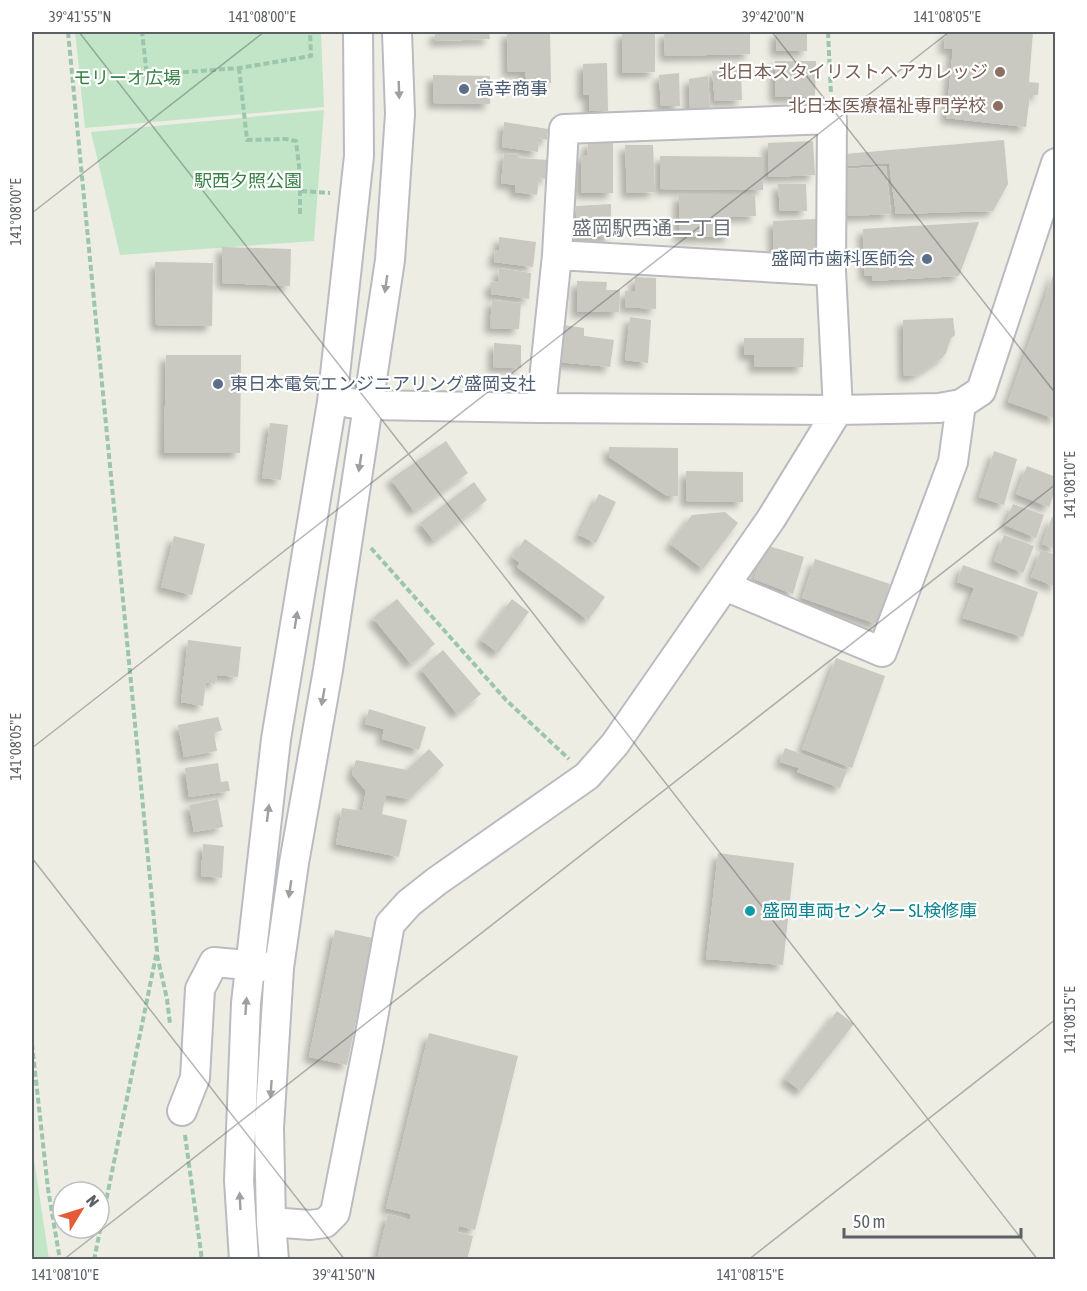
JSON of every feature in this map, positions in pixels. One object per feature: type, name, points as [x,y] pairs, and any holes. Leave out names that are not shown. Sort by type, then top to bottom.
[{"type":"street","points":[[244,1260],[239,1180],[246,1003],[276,739],[332,402],[359,156],[358,32]]},
{"type":"street","points":[[274,1260],[269,1128],[279,968],[294,863],[328,670],[390,260],[400,114],[397,32]]},
{"type":"street","points":[[271,1222],[310,1225],[325,1223],[334,1213],[369,1045],[390,924],[409,903],[437,881],[587,776],[615,744],[771,519],[838,410],[831,272],[832,118],[564,129],[557,255],[541,408]]},
{"type":"street","points":[[332,402],[369,405],[541,408],[838,410],[939,408],[961,404],[981,391],[1056,162]]},
{"type":"street","points":[[557,255],[831,272]]},
{"type":"street","points":[[725,586],[882,652],[952,462],[961,404]]},
{"type":"street","points":[[182,1112],[195,1078],[200,989],[214,962],[279,968]]},
{"type":"path","points":[[68,32],[157,951],[94,1260]]},
{"type":"path","points":[[142,32],[147,75]]},
{"type":"path","points":[[132,76],[239,68],[311,56],[310,32]]},
{"type":"path","points":[[828,32],[832,118]]},
{"type":"path","points":[[239,68],[247,140],[296,141],[301,191],[300,217]]},
{"type":"path","points":[[301,191],[331,193]]},
{"type":"path","points":[[371,548],[506,700],[587,776]]},
{"type":"path","points":[[32,1044],[48,1189],[60,1260]]},
{"type":"green space","name":"モリーオ広場","points":[[75,32],[321,32],[324,107],[85,128]]},
{"type":"green space","name":"駅西夕照公園","points":[[324,110],[314,241],[120,255],[91,132]]},
{"type":"green space","points":[[32,1146],[49,1259],[32,1259]]},
{"type":"building","points":[[435,32],[489,32],[490,39],[435,41]]},
{"type":"building","points":[[507,32],[550,32],[551,83],[527,84],[525,72],[508,72]]},
{"type":"building","points":[[622,32],[655,32],[655,72],[622,73]]},
{"type":"building","points":[[664,32],[750,32],[750,54],[665,56]]},
{"type":"building","points":[[776,32],[807,32],[807,51],[776,51]]},
{"type":"building","points":[[946,32],[1033,32],[1029,82],[1039,83],[1038,95],[1030,95],[1026,127],[946,118],[953,49],[944,48]]},
{"type":"building","points":[[775,61],[816,61],[815,97],[775,97]]},
{"type":"building","points":[[607,63],[608,111],[589,111],[589,95],[583,95],[583,64]]},
{"type":"building","points":[[741,69],[742,100],[715,101],[712,71]]},
{"type":"building","points":[[679,73],[680,106],[661,106],[659,75]]},
{"type":"building","points":[[433,75],[490,76],[490,104],[433,103]]},
{"type":"building","points":[[708,76],[710,109],[690,110],[689,79]]},
{"type":"building","points":[[504,122],[548,129],[547,140],[539,138],[538,152],[502,147]]},
{"type":"building","points":[[1004,140],[1008,184],[993,211],[896,214],[889,163],[847,166],[845,154]]},
{"type":"building","points":[[813,141],[815,175],[768,177],[768,143]]},
{"type":"building","points":[[588,142],[613,142],[613,193],[581,193],[581,155],[587,155]]},
{"type":"building","points":[[625,145],[653,145],[655,192],[627,193]]},
{"type":"building","points":[[504,153],[517,154],[518,158],[549,160],[546,179],[539,178],[537,195],[515,192],[515,185],[501,183]]},
{"type":"building","points":[[660,156],[763,157],[763,190],[660,189]]},
{"type":"building","points":[[886,166],[891,214],[848,216],[847,169]]},
{"type":"building","points":[[778,184],[806,184],[807,211],[780,211]]},
{"type":"building","points":[[679,195],[755,195],[756,216],[730,217],[730,237],[679,237]]},
{"type":"building","points":[[611,204],[611,237],[576,237],[576,206]]},
{"type":"building","points":[[816,219],[816,252],[774,253],[773,221]]},
{"type":"building","points":[[979,222],[959,276],[872,281],[872,275],[865,276],[863,229]]},
{"type":"building","points":[[499,237],[536,242],[533,267],[494,262],[495,250],[499,250]]},
{"type":"building","points":[[222,247],[291,249],[290,286],[222,283]]},
{"type":"building","points":[[155,262],[213,263],[212,326],[156,325]]},
{"type":"building","points":[[499,268],[531,273],[529,299],[491,294],[491,282],[498,281]]},
{"type":"building","points":[[1056,270],[1056,419],[1008,402]]},
{"type":"building","points":[[635,277],[656,278],[656,309],[625,307],[625,291],[635,291]]},
{"type":"building","points":[[577,281],[607,282],[606,290],[620,290],[619,312],[577,312]]},
{"type":"building","points":[[492,300],[521,303],[519,329],[490,328]]},
{"type":"building","points":[[630,317],[651,320],[648,363],[625,360]]},
{"type":"building","points":[[953,318],[955,335],[951,338],[942,358],[916,375],[904,376],[903,320]]},
{"type":"building","points":[[563,325],[584,328],[584,336],[614,340],[610,367],[558,362]]},
{"type":"building","points":[[744,338],[804,338],[803,367],[754,367],[754,355],[744,355]]},
{"type":"building","points":[[494,343],[521,345],[521,368],[493,367]]},
{"type":"building","points":[[166,355],[241,355],[240,453],[164,453]]},
{"type":"building","points":[[270,423],[288,425],[281,480],[262,478]]},
{"type":"building","points":[[446,441],[468,473],[414,511],[391,479]]},
{"type":"building","points":[[609,447],[678,448],[678,496],[667,496],[609,457]]},
{"type":"building","points":[[994,451],[1017,459],[1004,505],[979,497]]},
{"type":"building","points":[[1027,466],[1056,477],[1056,488],[1049,507],[1016,494]]},
{"type":"building","points":[[686,471],[743,472],[743,502],[686,501]]},
{"type":"building","points":[[474,482],[487,500],[434,541],[420,523]]},
{"type":"building","points":[[599,494],[616,502],[596,543],[579,535]]},
{"type":"building","points":[[1013,504],[1044,515],[1036,538],[1005,525]]},
{"type":"building","points":[[725,512],[738,523],[703,569],[670,544],[692,515]]},
{"type":"building","points":[[1052,517],[1056,518],[1056,549],[1042,544]]},
{"type":"building","points":[[1004,535],[1034,546],[1023,573],[994,561]]},
{"type":"building","points":[[174,536],[205,544],[192,595],[161,587]]},
{"type":"building","points":[[525,539],[605,597],[588,620],[517,567],[520,563],[512,557]]},
{"type":"building","points":[[766,545],[804,557],[793,594],[754,579]]},
{"type":"building","points":[[1041,550],[1056,555],[1056,587],[1031,577]]},
{"type":"building","points":[[815,559],[890,584],[877,624],[802,598]]},
{"type":"building","points":[[963,565],[1038,592],[1023,637],[963,618],[974,588],[957,582]]},
{"type":"building","points":[[397,599],[435,644],[411,664],[373,618]]},
{"type":"building","points":[[512,599],[529,612],[498,653],[481,640]]},
{"type":"building","points":[[188,640],[241,647],[238,677],[217,675],[215,684],[206,682],[203,706],[181,702]]},
{"type":"building","points":[[443,650],[481,694],[457,714],[421,669]]},
{"type":"building","points":[[836,658],[885,676],[852,768],[802,749]]},
{"type":"building","points":[[369,709],[426,727],[419,750],[382,739],[384,729],[365,724]]},
{"type":"building","points":[[218,717],[222,730],[214,733],[217,751],[184,757],[178,725]]},
{"type":"building","points":[[785,748],[847,771],[840,788],[797,772],[799,768],[780,762]]},
{"type":"building","points":[[429,749],[444,765],[409,799],[386,795],[382,814],[407,820],[399,857],[336,844],[342,808],[362,811],[366,791],[352,774],[356,760],[407,770]]},
{"type":"building","points":[[218,763],[221,782],[228,781],[230,791],[189,797],[185,768]]},
{"type":"building","points":[[218,799],[223,827],[194,832],[189,805]]},
{"type":"building","points":[[203,844],[224,846],[222,878],[201,876]]},
{"type":"building","name":"盛岡車両センター SL検修庫","points":[[718,853],[794,863],[783,965],[706,959]]},
{"type":"building","points":[[335,930],[373,938],[347,1065],[309,1057]]},
{"type":"building","points":[[837,1011],[854,1024],[801,1091],[785,1079]]},
{"type":"building","points":[[429,1033],[518,1056],[475,1230],[459,1226],[457,1232],[473,1236],[467,1260],[377,1260],[388,1214],[410,1220],[411,1214],[386,1208]]},
{"type":"place","name":"北日本スタイリストヘアカレッジ","points":[[1000,72]]},
{"type":"place","name":"高幸商事","points":[[464,89]]},
{"type":"place","name":"北日本医療福祉専門学校","points":[[998,106]]},
{"type":"place","name":"盛岡市歯科医師会","points":[[927,259]]},
{"type":"place","name":"東日本電気エンジニアリング盛岡支社","points":[[218,384]]},
{"type":"place","name":"盛岡車両センター SL検修庫","points":[[750,911]]},
{"type":"district","name":"盛岡駅西通二丁目","points":[[652,228]]}]
